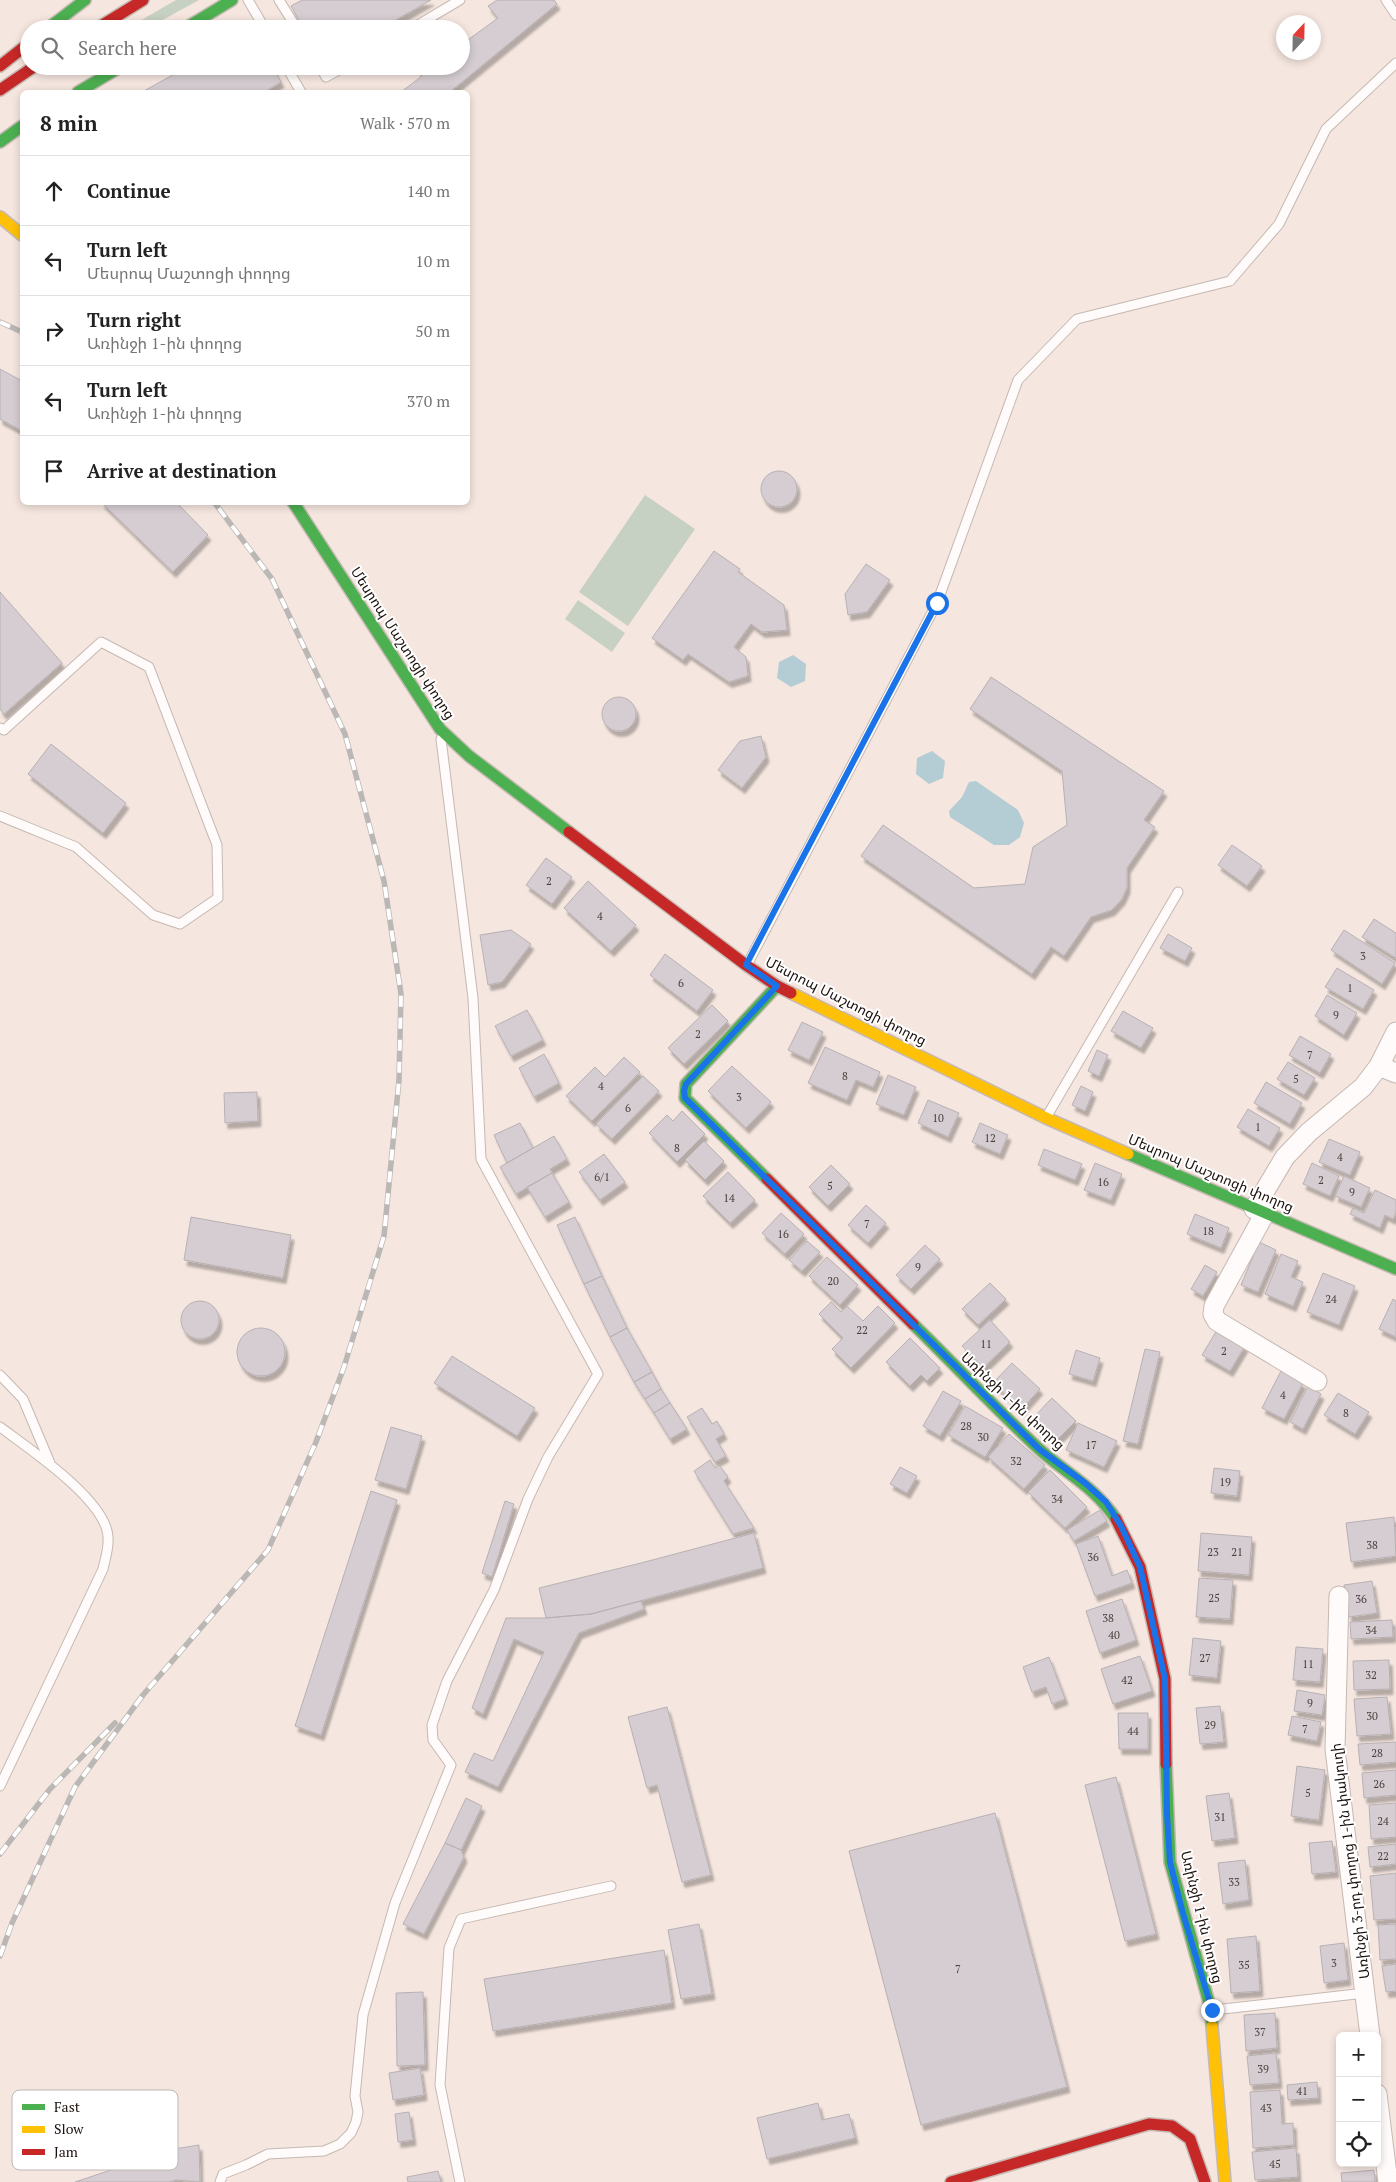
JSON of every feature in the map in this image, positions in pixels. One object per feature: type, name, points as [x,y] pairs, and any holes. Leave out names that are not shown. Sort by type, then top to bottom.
[{"type":"main road","points":[[59,20],[85,0]]},
{"type":"main road","points":[[111,20],[143,0]]},
{"type":"main road","points":[[199,20],[232,0]]},
{"type":"main road","points":[[0,66],[20,50]]},
{"type":"main road","points":[[0,90],[22,75]]},
{"type":"main road","points":[[81,90],[107,75]]},
{"type":"main road","points":[[0,142],[20,127]]},
{"type":"main road","points":[[0,217],[20,233]]},
{"type":"main road","name":"Մեսրոպ Մաշտոցի փողոց","points":[[295,505],[440,729],[469,756],[746,965],[777,986],[1046,1118],[1396,1269]]},
{"type":"main road","name":"Առինջի 1-ին փողոց","points":[[777,986],[686,1084],[685,1098],[1039,1449],[1085,1483],[1106,1502],[1121,1526],[1140,1567],[1165,1679],[1167,1814],[1170,1862],[1182,1910],[1212,2010],[1225,2182]]},
{"type":"main road","points":[[952,2182],[1149,2124],[1172,2126],[1190,2139],[1205,2182]]},
{"type":"street","points":[[1317,1381],[1217,1320],[1213,1314],[1214,1306],[1285,1157],[1309,1132],[1363,1087],[1387,1070],[1396,1032]]},
{"type":"street","name":"Առինջի 3-րդ փողոց 1-ին փակուղի","points":[[1339,1596],[1335,1749],[1370,2032]]},
{"type":"street","points":[[1380,2122],[1388,2182]]},
{"type":"lane","points":[[248,0],[260,20]]},
{"type":"lane","points":[[279,0],[291,20]]},
{"type":"lane","points":[[426,20],[460,0]]},
{"type":"lane","points":[[1386,0],[1396,14]]},
{"type":"lane","points":[[746,965],[937,603],[1018,380],[1077,319],[1230,281],[1279,224],[1326,129],[1396,62]]},
{"type":"lane","points":[[291,75],[299,90]]},
{"type":"lane","points":[[0,728],[4,730],[101,642],[149,667],[217,845],[218,898],[180,924],[153,915],[76,847],[0,816]]},
{"type":"lane","points":[[220,2182],[223,2174],[268,2154],[324,2151],[340,2144],[351,2133],[358,2112],[355,2096],[363,2015],[395,1903],[451,1764],[433,1740],[432,1725],[448,1681],[494,1590],[528,1499],[548,1457],[598,1374],[481,1159],[473,998],[440,729]]},
{"type":"lane","points":[[1046,1118],[1178,892]]},
{"type":"lane","points":[[0,1376],[23,1399],[50,1464]]},
{"type":"lane","points":[[0,1427],[50,1464],[89,1500],[104,1520],[108,1538],[103,1569],[0,1786]]},
{"type":"lane","points":[[460,2182],[440,2085],[449,1948],[461,1919],[611,1886]]},
{"type":"lane","points":[[1212,2010],[1365,1993]]},
{"type":"green space","points":[[176,0],[199,0],[162,20],[142,20]]},
{"type":"green space","points":[[645,495],[695,529],[628,626],[579,592]]},
{"type":"green space","points":[[578,600],[625,633],[612,652],[565,619]]},
{"type":"water","points":[[793,655],[806,664],[805,681],[791,687],[777,678],[779,662]]},
{"type":"water","points":[[932,751],[945,761],[943,778],[929,784],[916,774],[917,758]]},
{"type":"water","points":[[976,781],[1018,810],[1024,823],[1020,837],[1009,845],[994,845],[950,817],[949,811],[962,797],[969,782]]},
{"type":"building","points":[[302,0],[431,0],[396,20],[299,20],[291,6]]},
{"type":"building","points":[[497,0],[554,0],[557,4],[452,90],[404,90],[421,75],[470,75],[470,38],[498,18],[488,6]]},
{"type":"building","points":[[173,75],[277,75],[281,82],[268,90],[146,90]]},
{"type":"building","points":[[0,369],[20,380],[20,430],[0,419]]},
{"type":"building","points":[[779,471],[786,472],[792,476],[796,482],[796,496],[792,502],[786,506],[779,507],[772,506],[766,502],[762,496],[761,489],[762,482],[766,476],[772,472]]},
{"type":"building","points":[[104,505],[179,505],[208,535],[173,572]]},
{"type":"building","points":[[714,551],[740,569],[738,572],[784,605],[787,630],[762,632],[751,624],[734,647],[746,657],[748,676],[729,682],[688,654],[683,660],[652,638]]},
{"type":"building","points":[[866,564],[890,580],[867,612],[848,615],[845,594]]},
{"type":"building","points":[[0,592],[62,663],[4,714],[0,709]]},
{"type":"building","points":[[991,677],[1164,791],[1144,820],[1155,827],[1127,868],[1127,888],[1122,899],[1112,910],[1091,917],[1064,956],[1051,947],[1032,974],[861,856],[883,825],[974,888],[1025,884],[1033,847],[1067,825],[1062,771],[970,709]]},
{"type":"building","points":[[619,697],[626,698],[631,702],[635,707],[635,721],[631,726],[626,730],[619,731],[612,730],[607,726],[603,721],[602,714],[603,707],[607,702],[612,698]]},
{"type":"building","points":[[761,736],[766,757],[742,788],[718,770],[740,741]]},
{"type":"building","points":[[51,744],[126,803],[103,833],[28,774]]},
{"type":"building","points":[[1232,845],[1262,866],[1247,886],[1218,865]]},
{"type":"building","points":[[546,858],[572,877],[552,904],[526,885]]},
{"type":"building","points":[[588,881],[636,925],[611,951],[564,908]]},
{"type":"building","points":[[1374,919],[1396,933],[1396,958],[1362,937]]},
{"type":"building","points":[[511,930],[531,944],[502,982],[488,985],[480,935]]},
{"type":"building","points":[[1344,930],[1395,963],[1382,984],[1331,950]]},
{"type":"building","points":[[1168,934],[1192,948],[1185,961],[1160,948]]},
{"type":"building","points":[[665,954],[713,990],[697,1011],[650,975]]},
{"type":"building","points":[[1337,968],[1374,990],[1363,1009],[1325,987]]},
{"type":"building","points":[[1327,995],[1357,1013],[1344,1035],[1315,1016]]},
{"type":"building","points":[[712,1005],[728,1021],[684,1064],[668,1048]]},
{"type":"building","points":[[527,1010],[543,1040],[511,1056],[495,1026]]},
{"type":"building","points":[[1123,1011],[1153,1028],[1141,1048],[1111,1031]]},
{"type":"building","points":[[802,1022],[823,1032],[809,1060],[788,1050]]},
{"type":"building","points":[[1300,1036],[1331,1054],[1320,1073],[1289,1055]]},
{"type":"building","points":[[825,1047],[880,1072],[873,1087],[856,1080],[847,1100],[808,1083]]},
{"type":"building","points":[[1097,1050],[1108,1055],[1099,1076],[1088,1071]]},
{"type":"building","points":[[544,1054],[559,1083],[534,1097],[519,1068]]},
{"type":"building","points":[[624,1057],[640,1072],[592,1121],[566,1096],[595,1067],[605,1077]]},
{"type":"building","points":[[1288,1062],[1315,1078],[1304,1095],[1277,1079]]},
{"type":"building","points":[[732,1066],[771,1102],[746,1128],[708,1091]]},
{"type":"building","points":[[888,1075],[916,1087],[904,1115],[876,1104]]},
{"type":"building","points":[[643,1076],[659,1091],[612,1139],[596,1124]]},
{"type":"building","points":[[1266,1082],[1302,1103],[1290,1124],[1254,1103]]},
{"type":"building","points":[[1081,1086],[1093,1092],[1085,1111],[1072,1105]]},
{"type":"building","points":[[257,1092],[258,1121],[225,1123],[224,1093]]},
{"type":"building","points":[[928,1100],[959,1113],[948,1137],[918,1123]]},
{"type":"building","points":[[1248,1109],[1280,1128],[1269,1146],[1237,1127]]},
{"type":"building","points":[[682,1111],[705,1134],[677,1162],[649,1133],[667,1115],[673,1121]]},
{"type":"building","points":[[520,1123],[533,1148],[507,1163],[494,1135]]},
{"type":"building","points":[[980,1123],[1008,1135],[1000,1154],[972,1142]]},
{"type":"building","points":[[554,1136],[567,1159],[550,1169],[552,1173],[516,1194],[500,1167]]},
{"type":"building","points":[[1329,1139],[1360,1152],[1350,1175],[1319,1162]]},
{"type":"building","points":[[704,1141],[724,1161],[705,1180],[685,1160]]},
{"type":"building","points":[[1044,1149],[1082,1164],[1075,1180],[1038,1165]]},
{"type":"building","points":[[604,1154],[625,1182],[600,1200],[579,1172]]},
{"type":"building","points":[[1095,1163],[1122,1174],[1111,1200],[1084,1190]]},
{"type":"building","points":[[1312,1163],[1339,1176],[1330,1196],[1303,1184]]},
{"type":"building","points":[[831,1165],[850,1184],[828,1206],[809,1187]]},
{"type":"building","points":[[728,1172],[755,1200],[730,1223],[703,1196]]},
{"type":"building","points":[[552,1173],[569,1202],[545,1217],[527,1187]]},
{"type":"building","points":[[1344,1176],[1370,1188],[1361,1207],[1335,1196]]},
{"type":"building","points":[[1375,1190],[1396,1200],[1396,1213],[1393,1219],[1385,1215],[1380,1228],[1350,1214],[1353,1208],[1364,1213]]},
{"type":"building","points":[[866,1205],[886,1223],[868,1243],[848,1225]]},
{"type":"building","points":[[781,1213],[804,1234],[785,1254],[762,1233]]},
{"type":"building","points":[[1195,1214],[1229,1228],[1221,1248],[1187,1234]]},
{"type":"building","points":[[191,1217],[291,1235],[283,1278],[184,1260]]},
{"type":"building","points":[[575,1217],[602,1276],[584,1284],[557,1225]]},
{"type":"building","points":[[807,1241],[820,1252],[802,1271],[789,1260]]},
{"type":"building","points":[[1259,1242],[1276,1250],[1258,1292],[1241,1285]]},
{"type":"building","points":[[925,1245],[940,1259],[911,1289],[896,1275]]},
{"type":"building","points":[[1281,1254],[1298,1261],[1291,1277],[1303,1282],[1293,1306],[1265,1294]]},
{"type":"building","points":[[827,1257],[858,1285],[840,1305],[809,1276]]},
{"type":"building","points":[[1205,1265],[1217,1272],[1203,1296],[1191,1289]]},
{"type":"building","points":[[1323,1273],[1355,1286],[1339,1325],[1307,1312]]},
{"type":"building","points":[[602,1276],[627,1328],[610,1337],[584,1284]]},
{"type":"building","points":[[990,1283],[1006,1299],[978,1325],[962,1309]]},
{"type":"building","points":[[1393,1299],[1396,1301],[1396,1337],[1379,1329]]},
{"type":"building","points":[[200,1301],[214,1306],[219,1320],[214,1334],[200,1339],[186,1334],[181,1320],[186,1306]]},
{"type":"building","points":[[831,1302],[841,1312],[847,1306],[863,1321],[878,1306],[895,1323],[851,1368],[832,1349],[843,1338],[819,1314]]},
{"type":"building","points":[[990,1320],[1010,1342],[983,1368],[962,1346]]},
{"type":"building","points":[[256,1328],[266,1328],[278,1335],[285,1347],[285,1357],[278,1369],[266,1376],[256,1376],[248,1372],[241,1365],[237,1357],[237,1347],[241,1339],[248,1332]]},
{"type":"building","points":[[627,1328],[652,1372],[634,1382],[610,1337]]},
{"type":"building","points":[[1217,1330],[1245,1346],[1230,1371],[1202,1355]]},
{"type":"building","points":[[910,1338],[940,1368],[927,1381],[921,1375],[910,1386],[886,1362]]},
{"type":"building","points":[[1145,1349],[1160,1352],[1138,1444],[1123,1441]]},
{"type":"building","points":[[1076,1350],[1100,1358],[1093,1381],[1069,1374]]},
{"type":"building","points":[[452,1356],[535,1408],[517,1436],[434,1383]]},
{"type":"building","points":[[1012,1363],[1040,1389],[1021,1410],[993,1383]]},
{"type":"building","points":[[1281,1371],[1303,1383],[1284,1419],[1262,1408]]},
{"type":"building","points":[[652,1372],[661,1389],[645,1399],[634,1382]]},
{"type":"building","points":[[1308,1386],[1321,1394],[1303,1429],[1290,1422]]},
{"type":"building","points":[[661,1389],[670,1403],[654,1413],[645,1399]]},
{"type":"building","points":[[943,1391],[961,1401],[940,1436],[923,1426]]},
{"type":"building","points":[[1338,1393],[1369,1412],[1355,1434],[1324,1415]]},
{"type":"building","points":[[1052,1398],[1076,1421],[1055,1442],[1031,1420]]},
{"type":"building","points":[[670,1403],[687,1429],[670,1439],[654,1413]]},
{"type":"building","points":[[965,1406],[1003,1428],[985,1457],[948,1435]]},
{"type":"building","points":[[702,1408],[712,1424],[717,1421],[724,1434],[716,1439],[726,1456],[715,1462],[687,1417]]},
{"type":"building","points":[[1078,1423],[1117,1441],[1104,1467],[1066,1450]]},
{"type":"building","points":[[391,1427],[422,1436],[406,1489],[375,1480]]},
{"type":"building","points":[[1009,1434],[1045,1465],[1024,1489],[988,1457]]},
{"type":"building","points":[[710,1460],[715,1468],[719,1465],[728,1477],[724,1481],[754,1528],[733,1534],[694,1471]]},
{"type":"building","points":[[900,1467],[917,1476],[907,1493],[890,1484]]},
{"type":"building","points":[[1214,1468],[1240,1471],[1237,1496],[1211,1493]]},
{"type":"building","points":[[1050,1470],[1087,1507],[1065,1528],[1028,1492]]},
{"type":"building","points":[[371,1491],[397,1500],[321,1735],[295,1726]]},
{"type":"building","points":[[505,1501],[514,1504],[492,1577],[482,1573]]},
{"type":"building","points":[[1100,1510],[1107,1521],[1074,1541],[1067,1530]]},
{"type":"building","points":[[1394,1517],[1396,1556],[1351,1562],[1346,1523]]},
{"type":"building","points":[[754,1533],[763,1568],[591,1614],[546,1618],[539,1588]]},
{"type":"building","points":[[1201,1533],[1252,1537],[1249,1575],[1198,1571]]},
{"type":"building","points":[[1098,1536],[1112,1576],[1127,1570],[1132,1583],[1095,1596],[1076,1544]]},
{"type":"building","points":[[1199,1578],[1233,1580],[1230,1619],[1196,1617]]},
{"type":"building","points":[[1372,1581],[1377,1613],[1349,1617],[1344,1585]]},
{"type":"building","points":[[1122,1599],[1136,1640],[1100,1653],[1086,1611]]},
{"type":"building","points":[[641,1601],[644,1609],[579,1633],[498,1787],[465,1772],[474,1753],[493,1761],[544,1652],[514,1639],[483,1714],[472,1708],[506,1618],[546,1618],[591,1614]]},
{"type":"building","points":[[1392,1620],[1393,1637],[1351,1639],[1350,1622]]},
{"type":"building","points":[[1193,1638],[1221,1641],[1217,1678],[1189,1675]]},
{"type":"building","points":[[1296,1647],[1323,1649],[1320,1682],[1293,1680]]},
{"type":"building","points":[[1140,1656],[1152,1691],[1113,1704],[1101,1669]]},
{"type":"building","points":[[1049,1657],[1065,1699],[1052,1704],[1046,1687],[1032,1692],[1023,1667]]},
{"type":"building","points":[[1389,1660],[1390,1689],[1354,1690],[1353,1661]]},
{"type":"building","points":[[1297,1690],[1325,1695],[1322,1715],[1294,1711]]},
{"type":"building","points":[[1387,1697],[1391,1734],[1357,1736],[1354,1699]]},
{"type":"building","points":[[1220,1706],[1224,1742],[1200,1744],[1196,1708]]},
{"type":"building","points":[[667,1707],[711,1875],[682,1882],[657,1785],[647,1788],[628,1717]]},
{"type":"building","points":[[1118,1713],[1148,1713],[1148,1749],[1119,1749]]},
{"type":"building","points":[[1292,1716],[1321,1722],[1317,1741],[1288,1735]]},
{"type":"building","points":[[1396,1742],[1396,1762],[1360,1765],[1358,1744]]},
{"type":"building","points":[[1297,1766],[1325,1770],[1319,1820],[1291,1816]]},
{"type":"building","points":[[1396,1770],[1396,1795],[1364,1798],[1362,1773]]},
{"type":"building","points":[[1116,1777],[1156,1934],[1125,1941],[1085,1785]]},
{"type":"building","points":[[1229,1793],[1235,1838],[1212,1841],[1206,1796]]},
{"type":"building","points":[[466,1798],[482,1806],[461,1850],[445,1843]]},
{"type":"building","points":[[1396,1803],[1396,1837],[1371,1839],[1369,1805]]},
{"type":"building","points":[[995,1813],[1067,2087],[921,2125],[849,1851]]},
{"type":"building","points":[[1332,1841],[1336,1872],[1312,1874],[1309,1843]]},
{"type":"building","points":[[445,1843],[461,1850],[464,1857],[424,1934],[403,1924]]},
{"type":"building","points":[[1396,1844],[1396,1864],[1370,1867],[1368,1847]]},
{"type":"building","points":[[1245,1860],[1249,1900],[1223,1904],[1218,1863]]},
{"type":"building","points":[[1396,1873],[1396,1919],[1374,1920],[1370,1876]]},
{"type":"building","points":[[699,1924],[712,1994],[681,1999],[668,1930]]},
{"type":"building","points":[[1396,1924],[1396,1959],[1380,1960],[1378,1925]]},
{"type":"building","points":[[1256,1936],[1260,1991],[1231,1993],[1227,1939]]},
{"type":"building","points":[[1344,1943],[1348,1980],[1324,1983],[1320,1946]]},
{"type":"building","points":[[664,1950],[672,2003],[493,2031],[484,1979]]},
{"type":"building","points":[[1396,1964],[1396,1991],[1386,1992],[1382,1966]]},
{"type":"building","points":[[423,1992],[425,2065],[397,2066],[396,1993]]},
{"type":"building","points":[[1275,2013],[1277,2048],[1246,2051],[1244,2015]]},
{"type":"building","points":[[1276,2053],[1279,2083],[1250,2085],[1247,2056]]},
{"type":"building","points":[[420,2068],[424,2095],[393,2100],[389,2073]]},
{"type":"building","points":[[1317,2082],[1318,2098],[1288,2100],[1287,2085]]},
{"type":"building","points":[[1280,2090],[1282,2124],[1293,2123],[1294,2145],[1253,2148],[1250,2092]]},
{"type":"building","points":[[818,2103],[822,2120],[849,2114],[855,2138],[767,2159],[757,2118]]},
{"type":"building","points":[[409,2112],[413,2140],[398,2142],[395,2114]]},
{"type":"building","points":[[199,2145],[200,2182],[176,2180],[170,2182],[75,2182],[111,2170],[178,2170],[178,2148]]},
{"type":"building","points":[[1296,2148],[1298,2177],[1255,2180],[1252,2152]]},
{"type":"building","points":[[1374,2170],[1375,2182],[1342,2182],[1341,2173]]},
{"type":"building","points":[[438,2171],[441,2182],[408,2182],[407,2177]]},
{"type":"railway","points":[[0,322],[20,331]]},
{"type":"railway","points":[[0,1956],[12,1923],[75,1787],[143,1695],[268,1550],[316,1442],[344,1367],[384,1236],[399,1080],[401,994],[384,881],[345,734],[272,579],[216,505]]},
{"type":"railway","points":[[0,1854],[50,1789],[115,1723]]},
{"type":"traffic: fast","points":[[59,20],[85,0]]},
{"type":"traffic: fast","points":[[199,20],[232,0]]},
{"type":"traffic: fast","points":[[81,90],[107,75]]},
{"type":"traffic: fast","points":[[0,142],[20,127]]},
{"type":"traffic: fast","points":[[295,505],[440,729],[469,756],[569,832]]},
{"type":"traffic: fast","points":[[767,1179],[685,1098],[686,1084],[777,986]]},
{"type":"traffic: fast","points":[[1128,1154],[1396,1269]]},
{"type":"traffic: fast","points":[[913,1324],[1038,1448],[1089,1488],[1116,1519]]},
{"type":"traffic: fast","points":[[1166,1764],[1170,1862],[1211,2010],[1212,2026]]},
{"type":"traffic: slow","points":[[0,217],[20,233]]},
{"type":"traffic: slow","points":[[791,993],[1046,1118],[1128,1154]]},
{"type":"traffic: slow","points":[[1212,2026],[1225,2182]]},
{"type":"traffic: jam","points":[[111,20],[143,0]]},
{"type":"traffic: jam","points":[[0,66],[20,50]]},
{"type":"traffic: jam","points":[[0,90],[22,75]]},
{"type":"traffic: jam","points":[[569,832],[746,965],[791,993]]},
{"type":"traffic: jam","points":[[767,1179],[913,1324]]},
{"type":"traffic: jam","points":[[1116,1519],[1140,1567],[1165,1679],[1166,1764]]},
{"type":"traffic: jam","points":[[951,2182],[1149,2124],[1172,2126],[1190,2139],[1205,2182]]},
{"type":"route","points":[[937,603],[746,965],[777,986],[686,1084],[685,1098],[1039,1449],[1085,1483],[1106,1502],[1121,1526],[1140,1567],[1165,1679],[1167,1814],[1170,1862],[1182,1910],[1212,2010]]}]
